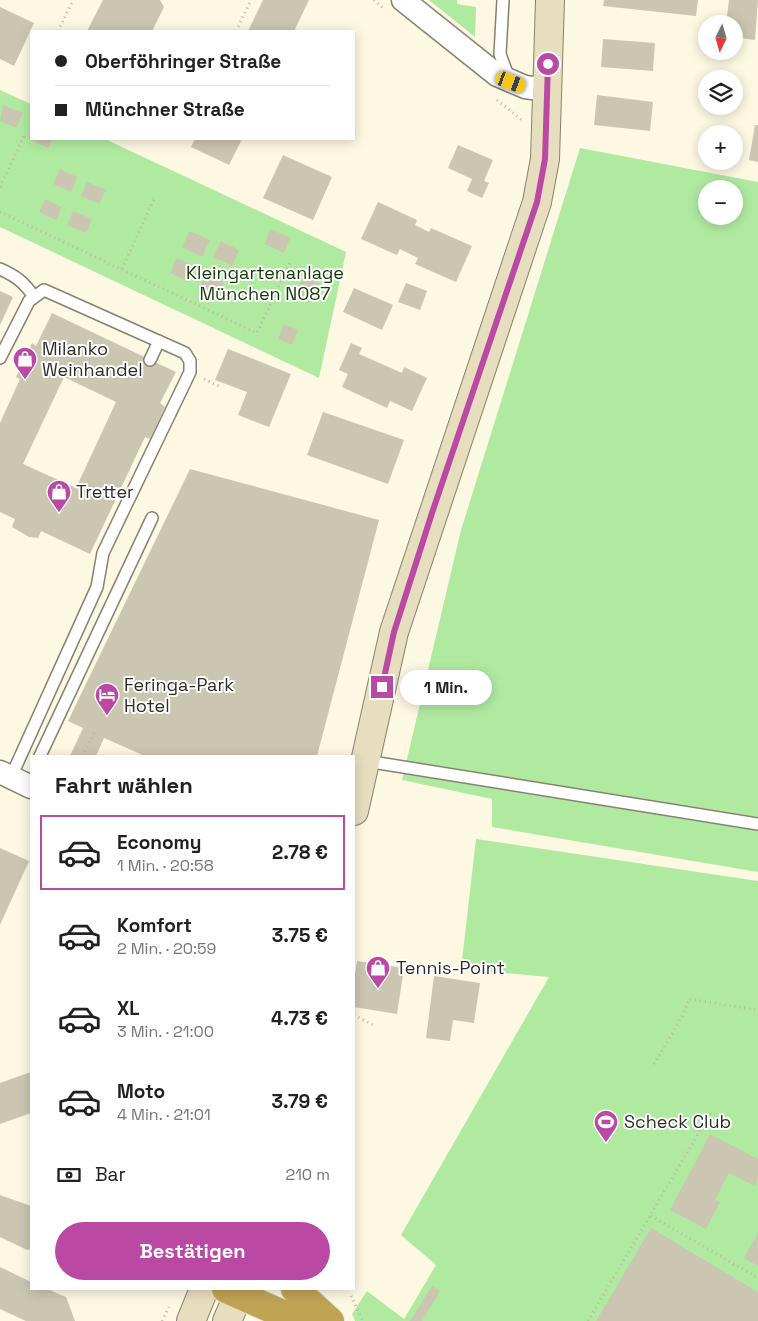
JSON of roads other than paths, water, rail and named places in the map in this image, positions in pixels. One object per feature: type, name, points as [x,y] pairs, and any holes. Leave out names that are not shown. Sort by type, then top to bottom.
[{"type":"highway","points":[[296,1290],[330,1321]]},
{"type":"highway","points":[[235,1291],[300,1321]]},
{"type":"main road","points":[[355,807],[394,632],[537,202],[545,159],[550,0]]},
{"type":"main road","points":[[191,1321],[204,1290]]},
{"type":"main road","points":[[227,1321],[235,1291]]},
{"type":"street","points":[[403,0],[481,63],[511,82],[525,87],[547,90]]},
{"type":"lane","points":[[503,0],[500,54],[502,64],[511,82]]},
{"type":"lane","points":[[0,269],[17,277],[25,284],[34,297]]},
{"type":"lane","points":[[0,358],[29,301],[44,290],[185,353],[190,362],[190,372],[103,553],[97,587],[20,779]]},
{"type":"lane","points":[[150,360],[159,341]]},
{"type":"lane","points":[[40,755],[152,518]]},
{"type":"lane","points":[[362,771],[758,824]]},
{"type":"place","name":"Milanko Weinhandel","points":[[25,380]]},
{"type":"place","name":"Tretter","points":[[59,513]]},
{"type":"place","name":"Feringa-Park Hotel","points":[[107,716]]},
{"type":"place","name":"Tennis-Point","points":[[378,989]]},
{"type":"place","name":"Scheck Club","points":[[606,1143]]},
{"type":"park label","name":"Kleingartenanlage München NO87","points":[[265,283]]}]
